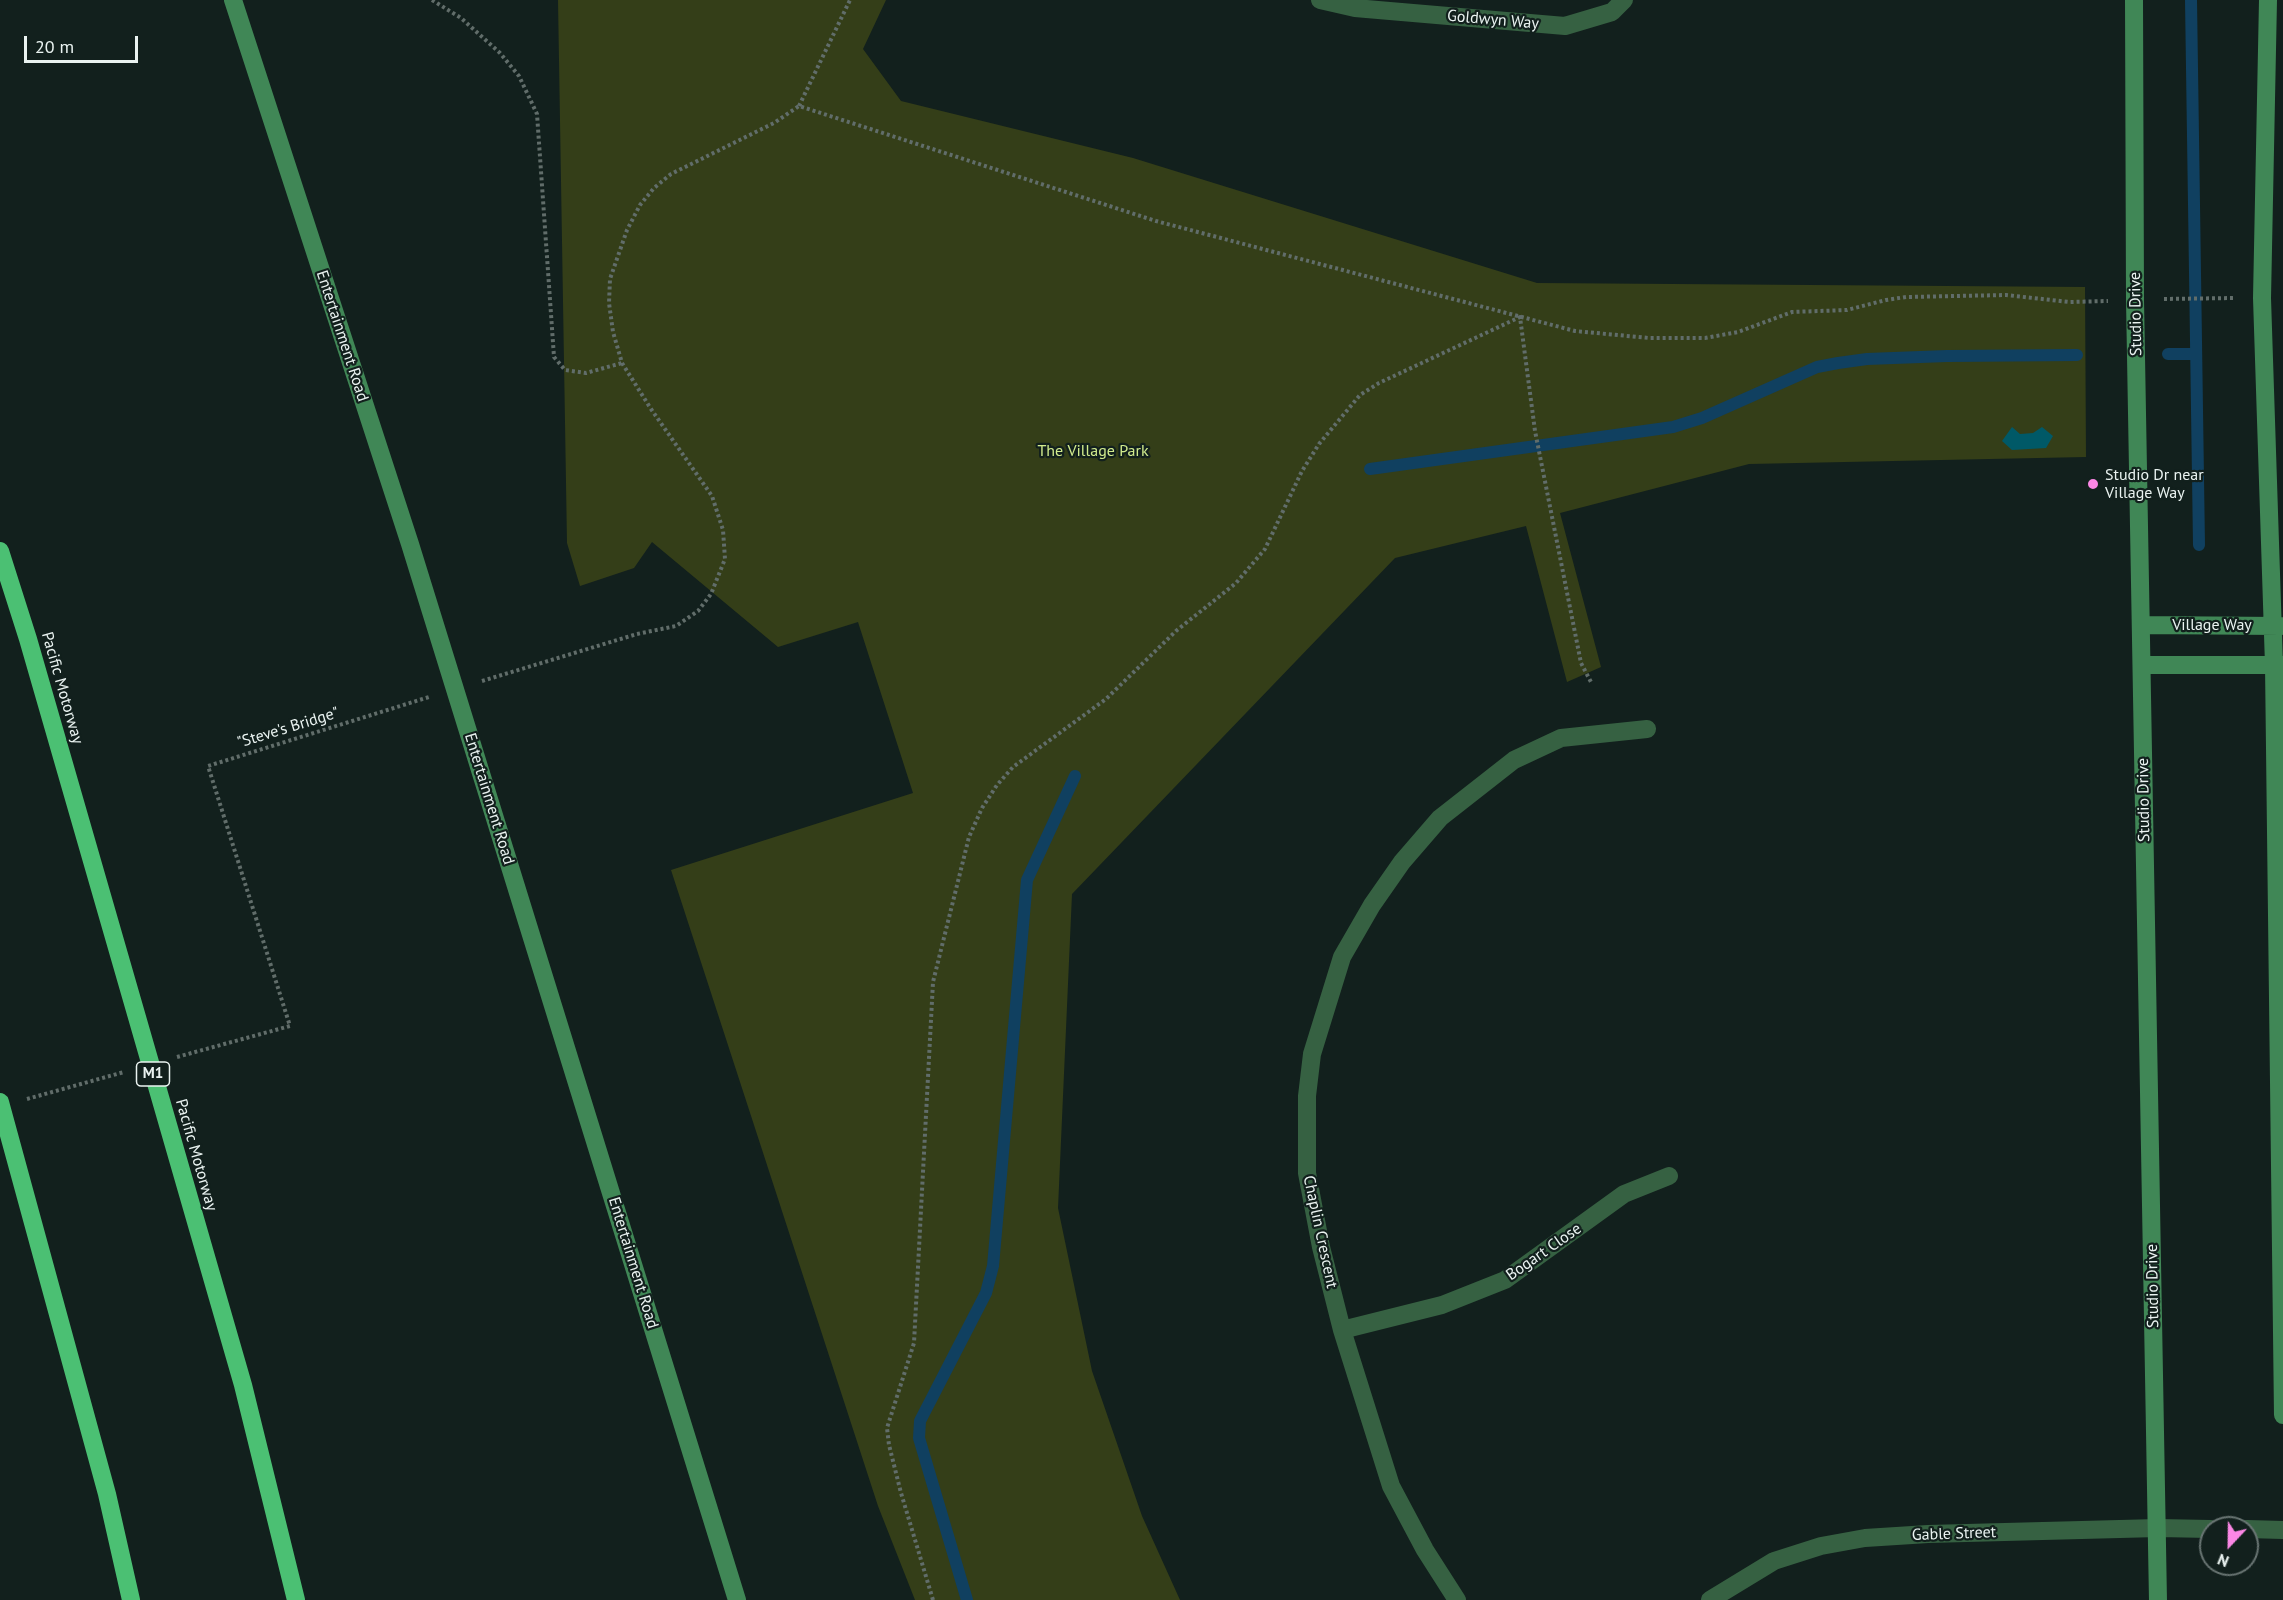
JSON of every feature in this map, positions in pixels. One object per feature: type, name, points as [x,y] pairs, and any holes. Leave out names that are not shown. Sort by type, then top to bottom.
[{"type":"highway","name":"Pacific Motorway","points":[[0,551],[28,639],[243,1385],[296,1600]]},
{"type":"highway","points":[[0,1102],[107,1494],[131,1600]]},
{"type":"street","name":"Entertainment Road","points":[[233,0],[410,544],[737,1600]]},
{"type":"street","name":"Goldwyn Way","points":[[1320,0],[1355,8],[1565,26],[1612,12],[1624,0]]},
{"type":"street","name":"Studio Drive","points":[[2134,0],[2135,300],[2158,1600]]},
{"type":"street","points":[[2268,0],[2262,298],[2278,665],[2283,1415]]},
{"type":"street","name":"Village Way","points":[[2141,625],[2277,626]]},
{"type":"street","points":[[2142,665],[2278,665]]},
{"type":"street","name":"Chaplin Crescent","points":[[1456,1600],[1390,1486],[1342,1330],[1321,1247],[1307,1173],[1307,1096],[1312,1054],[1342,957],[1372,905],[1409,853],[1440,818],[1514,760],[1561,738],[1647,729]]},
{"type":"street","name":"Bogart Close","points":[[1342,1330],[1443,1305],[1505,1280],[1624,1194],[1669,1176]]},
{"type":"street","name":"Gable Street","points":[[1710,1600],[1774,1561],[1821,1546],[1865,1538],[1928,1534],[2199,1529]]},
{"type":"street","points":[[2259,1529],[2283,1530]]},
{"type":"path","points":[[432,0],[461,18],[500,53],[519,76],[537,114],[554,357],[565,370],[586,374],[622,363]]},
{"type":"path","points":[[480,682],[637,634],[676,626],[698,611],[711,594],[725,559],[723,530],[712,496],[622,363],[613,332],[609,303],[610,279],[627,230],[640,205],[654,188],[671,174],[774,123],[799,106],[850,0]]},
{"type":"path","points":[[799,106],[1156,221],[1575,331],[1649,338],[1705,338],[1738,332],[1792,312],[1847,310],[1906,297],[2006,295],[2069,302],[2223,299]]},
{"type":"path","points":[[1520,316],[1535,431],[1581,663],[1592,684]]},
{"type":"path","points":[[933,1600],[889,1445],[887,1428],[914,1343],[933,982],[969,837],[982,808],[997,785],[1014,767],[1106,699],[1176,631],[1236,583],[1265,549],[1302,471],[1319,444],[1360,395],[1379,383],[1520,316]]},
{"type":"path","name":"\"Steve's Bridge\"","points":[[290,1026],[208,766],[435,696]]},
{"type":"green space","name":"The Village Park","points":[[558,0],[886,0],[863,49],[901,101],[1133,158],[1537,283],[2085,287],[2086,457],[1749,464],[1560,513],[1601,667],[1567,682],[1526,526],[1395,558],[1072,894],[1058,1208],[1092,1371],[1142,1516],[1180,1600],[915,1600],[878,1506],[671,870],[913,793],[858,622],[778,647],[652,542],[634,568],[580,586],[567,543]]},
{"type":"building","points":[[2012,427],[2020,434],[2033,433],[2042,427],[2053,436],[2046,448],[2012,450],[2002,441]]},
{"type":"waterway","points":[[2191,0],[2199,545]]},
{"type":"waterway","points":[[2168,354],[2195,354]]},
{"type":"waterway","points":[[1370,469],[1673,427],[1702,418],[1817,367],[1838,363],[1867,359],[1947,356],[2077,355]]},
{"type":"waterway","points":[[967,1600],[919,1438],[920,1421],[986,1293],[993,1266],[1027,880],[1075,776]]},
{"type":"place","name":"Studio Dr near Village Way","points":[[2093,484]]}]
